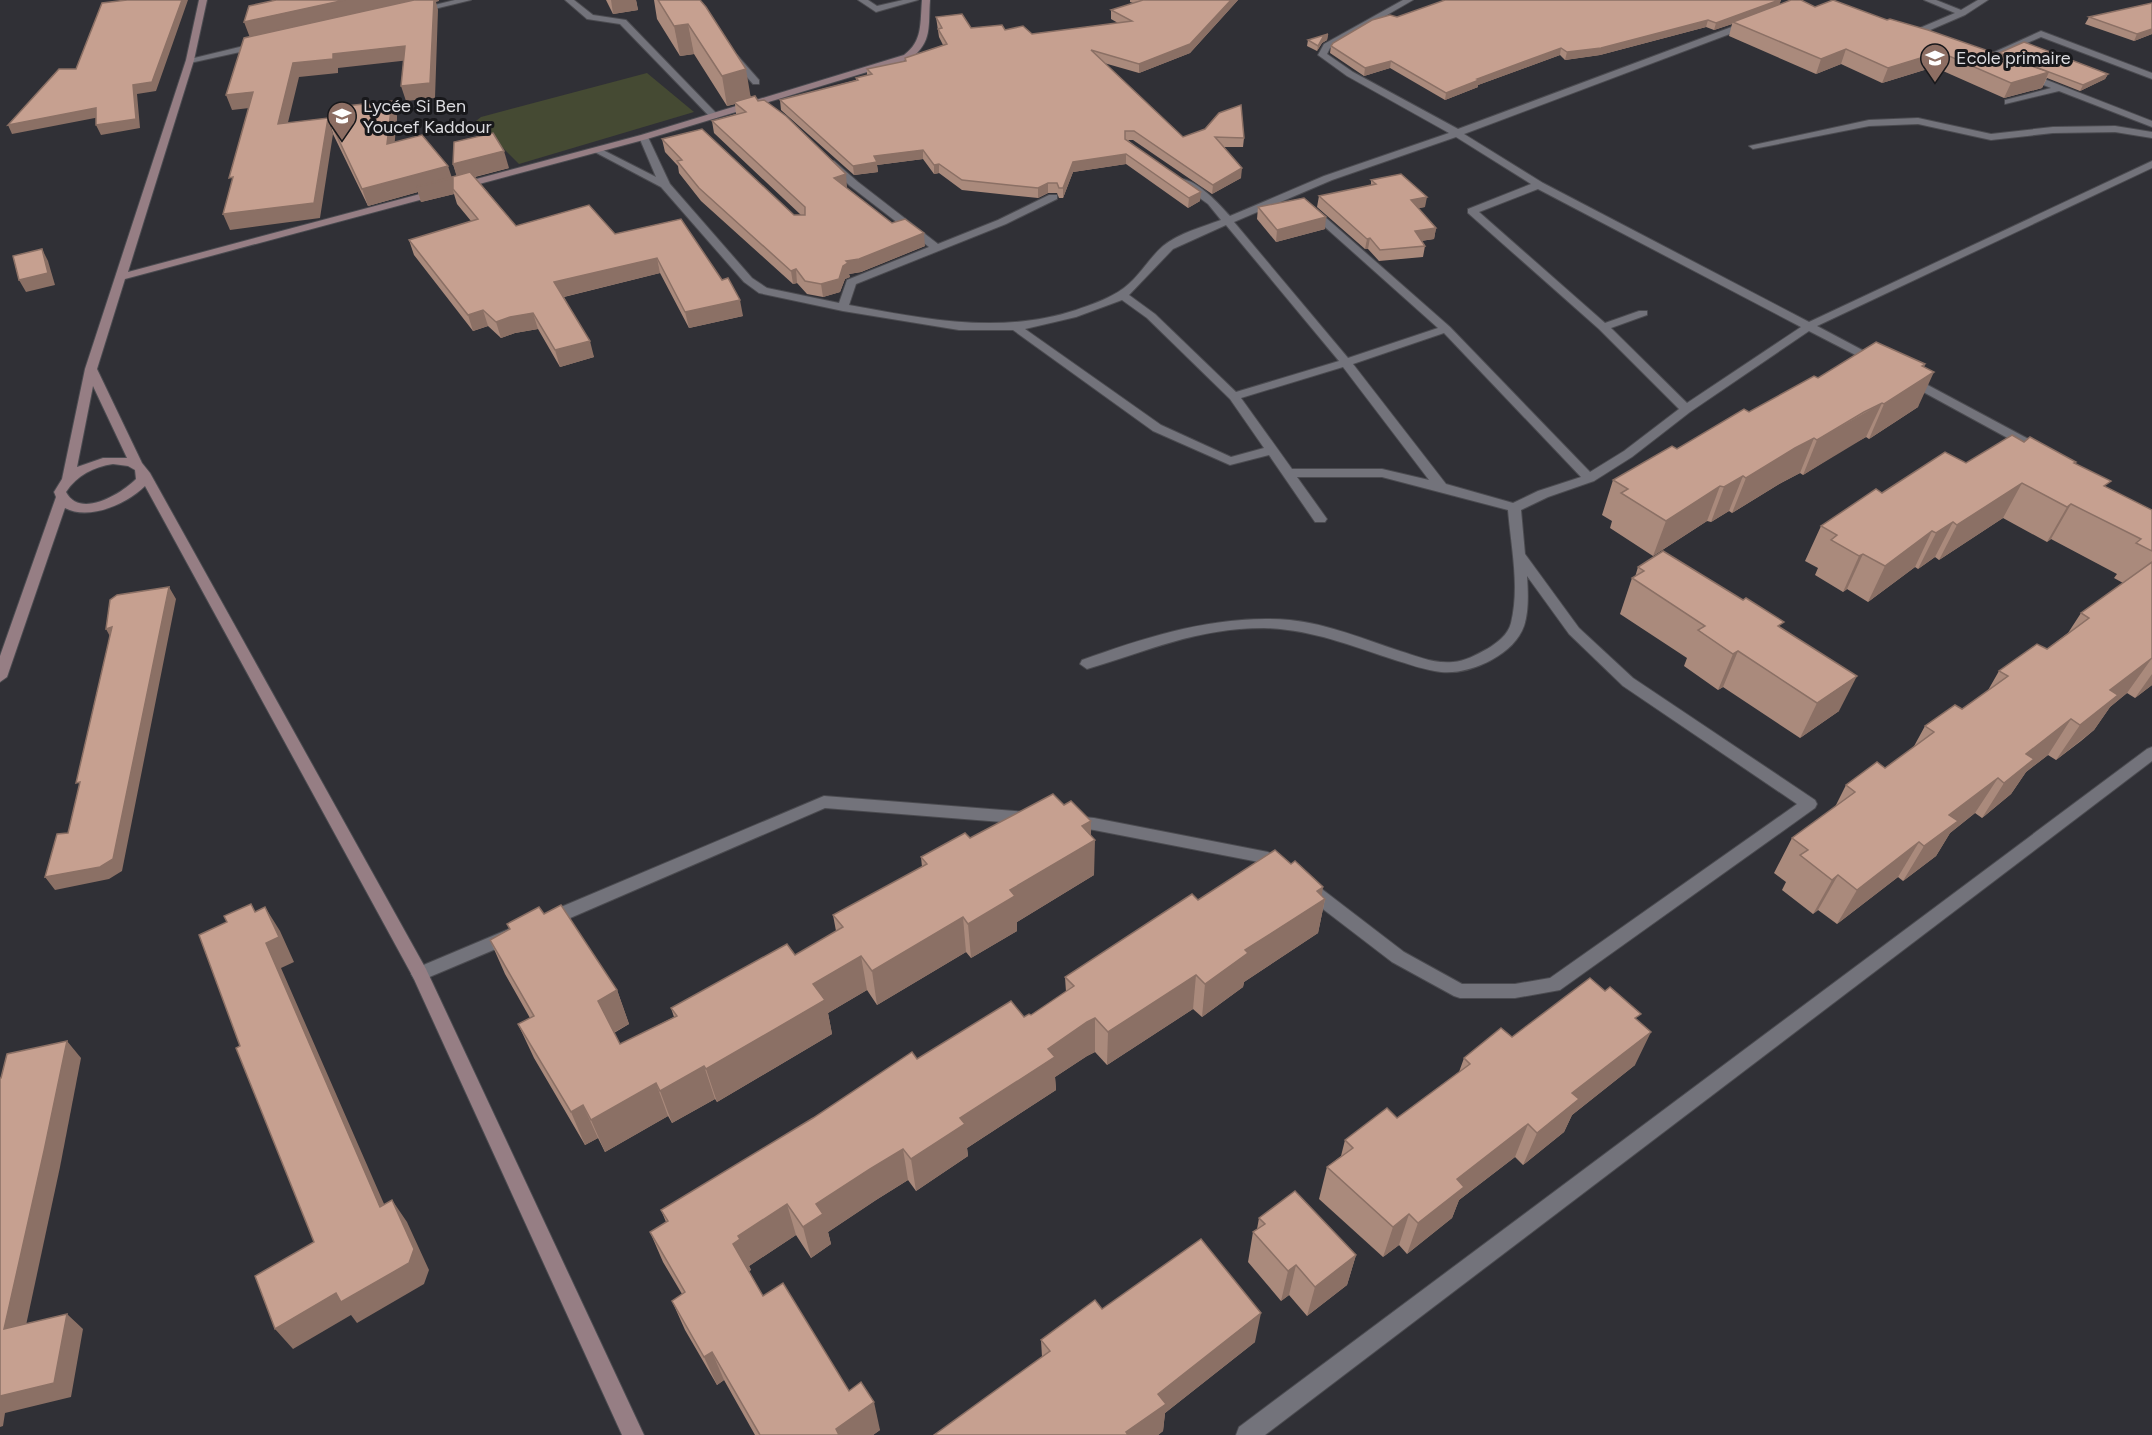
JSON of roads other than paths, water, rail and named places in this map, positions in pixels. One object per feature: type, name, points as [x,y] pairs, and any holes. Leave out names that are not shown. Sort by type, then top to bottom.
[{"type":"street","points":[[0,677],[61,499],[60,492],[68,479],[91,369],[190,60],[203,0]]},
{"type":"street","points":[[409,13],[467,0]]},
{"type":"street","points":[[569,0],[590,17],[623,22],[714,116]]},
{"type":"street","points":[[862,0],[876,9],[915,0]]},
{"type":"street","points":[[120,277],[644,137],[714,116],[766,105],[907,57],[919,48],[923,36],[926,0]]},
{"type":"street","points":[[1409,0],[1327,46],[1322,55],[1335,65],[1457,133],[1539,185],[1811,325],[2038,450]]},
{"type":"street","points":[[1928,0],[1962,13]]},
{"type":"street","points":[[1911,35],[1962,13],[1984,0]]},
{"type":"street","points":[[644,137],[665,185],[748,280],[763,291],[941,325],[996,328],[1029,325],[1078,312],[1122,295],[1135,287],[1167,246],[1328,178],[1457,133],[1753,22]]},
{"type":"street","points":[[1901,30],[1932,42]]},
{"type":"street","points":[[1983,59],[2041,34],[2152,76]]},
{"type":"street","points":[[190,60],[271,43]]},
{"type":"street","points":[[727,49],[756,82]]},
{"type":"street","points":[[1973,56],[1995,63]]},
{"type":"street","points":[[2017,72],[2152,124]]},
{"type":"street","points":[[2008,102],[2061,88]]},
{"type":"street","points":[[692,122],[700,130]]},
{"type":"street","points":[[596,150],[665,185]]},
{"type":"street","points":[[823,154],[854,184],[936,247]]},
{"type":"street","points":[[1289,473],[1382,473],[1514,508],[1543,494],[1589,478],[1628,454],[1686,409],[1811,325],[2152,164]]},
{"type":"street","points":[[1172,174],[1212,202],[1346,363],[1441,487]]},
{"type":"street","points":[[1539,185],[1472,211],[1603,327],[1686,409]]},
{"type":"street","points":[[1294,194],[1446,329],[1589,478]]},
{"type":"street","points":[[843,308],[851,282],[1002,222],[1053,197]]},
{"type":"street","points":[[1122,295],[1151,316],[1234,396],[1320,519]]},
{"type":"street","points":[[1603,327],[1643,313]]},
{"type":"street","points":[[1014,326],[1157,428],[1230,462],[1273,450]]},
{"type":"street","points":[[1234,396],[1346,363],[1446,329]]},
{"type":"street","points":[[91,369],[140,468],[420,974],[633,1435]]},
{"type":"street","points":[[61,499],[76,507],[102,506],[116,501],[137,488],[143,480],[140,468],[128,461],[108,461],[85,468],[68,479]]},
{"type":"street","points":[[1087,664],[1185,632],[1240,624],[1292,625],[1325,632],[1424,664],[1454,667],[1486,656],[1508,641],[1518,624],[1520,586],[1514,508]]},
{"type":"street","points":[[420,974],[824,802],[1094,824],[1268,858],[1398,957],[1460,991],[1515,991],[1554,985],[1809,804],[1628,682],[1574,631],[1517,552]]},
{"type":"street","points":[[1247,1435],[2152,753]]},
{"type":"lane","points":[[1753,146],[1869,123],[1918,121],[1991,137],[2064,129],[2115,129],[2152,135]]},
{"type":"place","name":"Ecole primaire","points":[[1935,84]]},
{"type":"place","name":"Lycée Si Ben Youcef Kaddour","points":[[342,142]]}]
